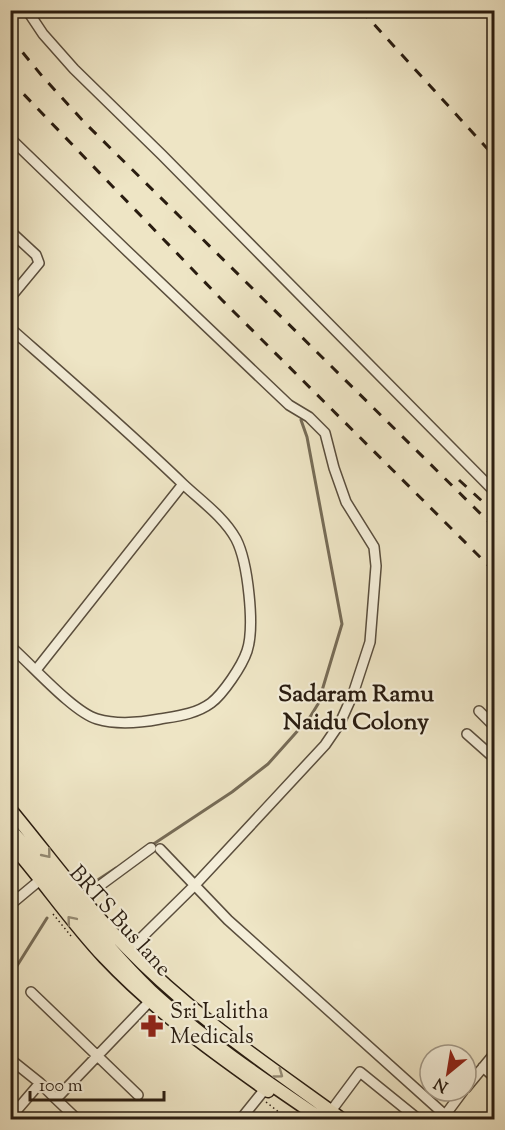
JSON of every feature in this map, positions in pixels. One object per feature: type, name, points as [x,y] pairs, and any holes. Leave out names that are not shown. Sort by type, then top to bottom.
[{"type":"main road","points":[[15,807],[82,897],[129,950],[240,1053],[327,1115],[343,1119]]},
{"type":"main road","name":"BRTS Bus lane","points":[[10,829],[106,945],[151,990],[184,1020],[240,1053]]},
{"type":"main road","points":[[10,843],[72,921],[149,1002],[192,1036],[308,1119]]},
{"type":"street","points":[[27,10],[74,69],[495,491]]},
{"type":"street","points":[[10,138],[289,405],[309,417],[325,432],[346,502],[374,547],[376,566],[370,642],[353,694],[340,723],[325,745],[195,885],[129,950]]},
{"type":"street","points":[[10,231],[36,255],[39,263],[10,298]]},
{"type":"street","points":[[10,328],[230,529],[242,555],[249,581],[248,649],[244,659],[219,696],[210,704],[188,715],[138,723],[96,719],[77,708],[10,646]]},
{"type":"street","points":[[36,670],[183,484]]},
{"type":"street","points":[[478,711],[495,726]]},
{"type":"street","points":[[467,734],[495,758]]},
{"type":"street","points":[[82,897],[155,849],[195,885],[228,920],[443,1117],[454,1103]]},
{"type":"street","points":[[10,905],[40,880]]},
{"type":"street","points":[[31,992],[138,1095]]},
{"type":"street","points":[[56,1099],[149,1002]]},
{"type":"street","points":[[478,1073],[495,1054]]},
{"type":"street","points":[[10,1059],[40,1083],[78,1119]]},
{"type":"street","points":[[483,1067],[495,1077]]},
{"type":"street","points":[[327,1115],[360,1072],[418,1119]]},
{"type":"street","points":[[10,1118],[40,1083]]},
{"type":"street","points":[[240,1119],[265,1089]]},
{"type":"path","points":[[10,793],[15,807]]},
{"type":"waterway","points":[[152,845],[232,792],[268,764],[310,717],[318,704],[342,624],[307,437],[301,420]]},
{"type":"waterway","points":[[90,885],[116,868]]},
{"type":"waterway","points":[[10,977],[47,918]]},
{"type":"railway","points":[[361,10],[494,156]]},
{"type":"railway","points":[[486,10],[494,19]]},
{"type":"railway","points":[[10,37],[85,123],[494,527]]},
{"type":"railway","points":[[10,80],[222,300],[494,571]]},
{"type":"railway","points":[[459,480],[494,512]]},
{"type":"place","name":"Sri Lalitha Medicals","points":[[152,1026]]},
{"type":"district","name":"Sadaram Ramu Naidu Colony","points":[[356,709]]}]
